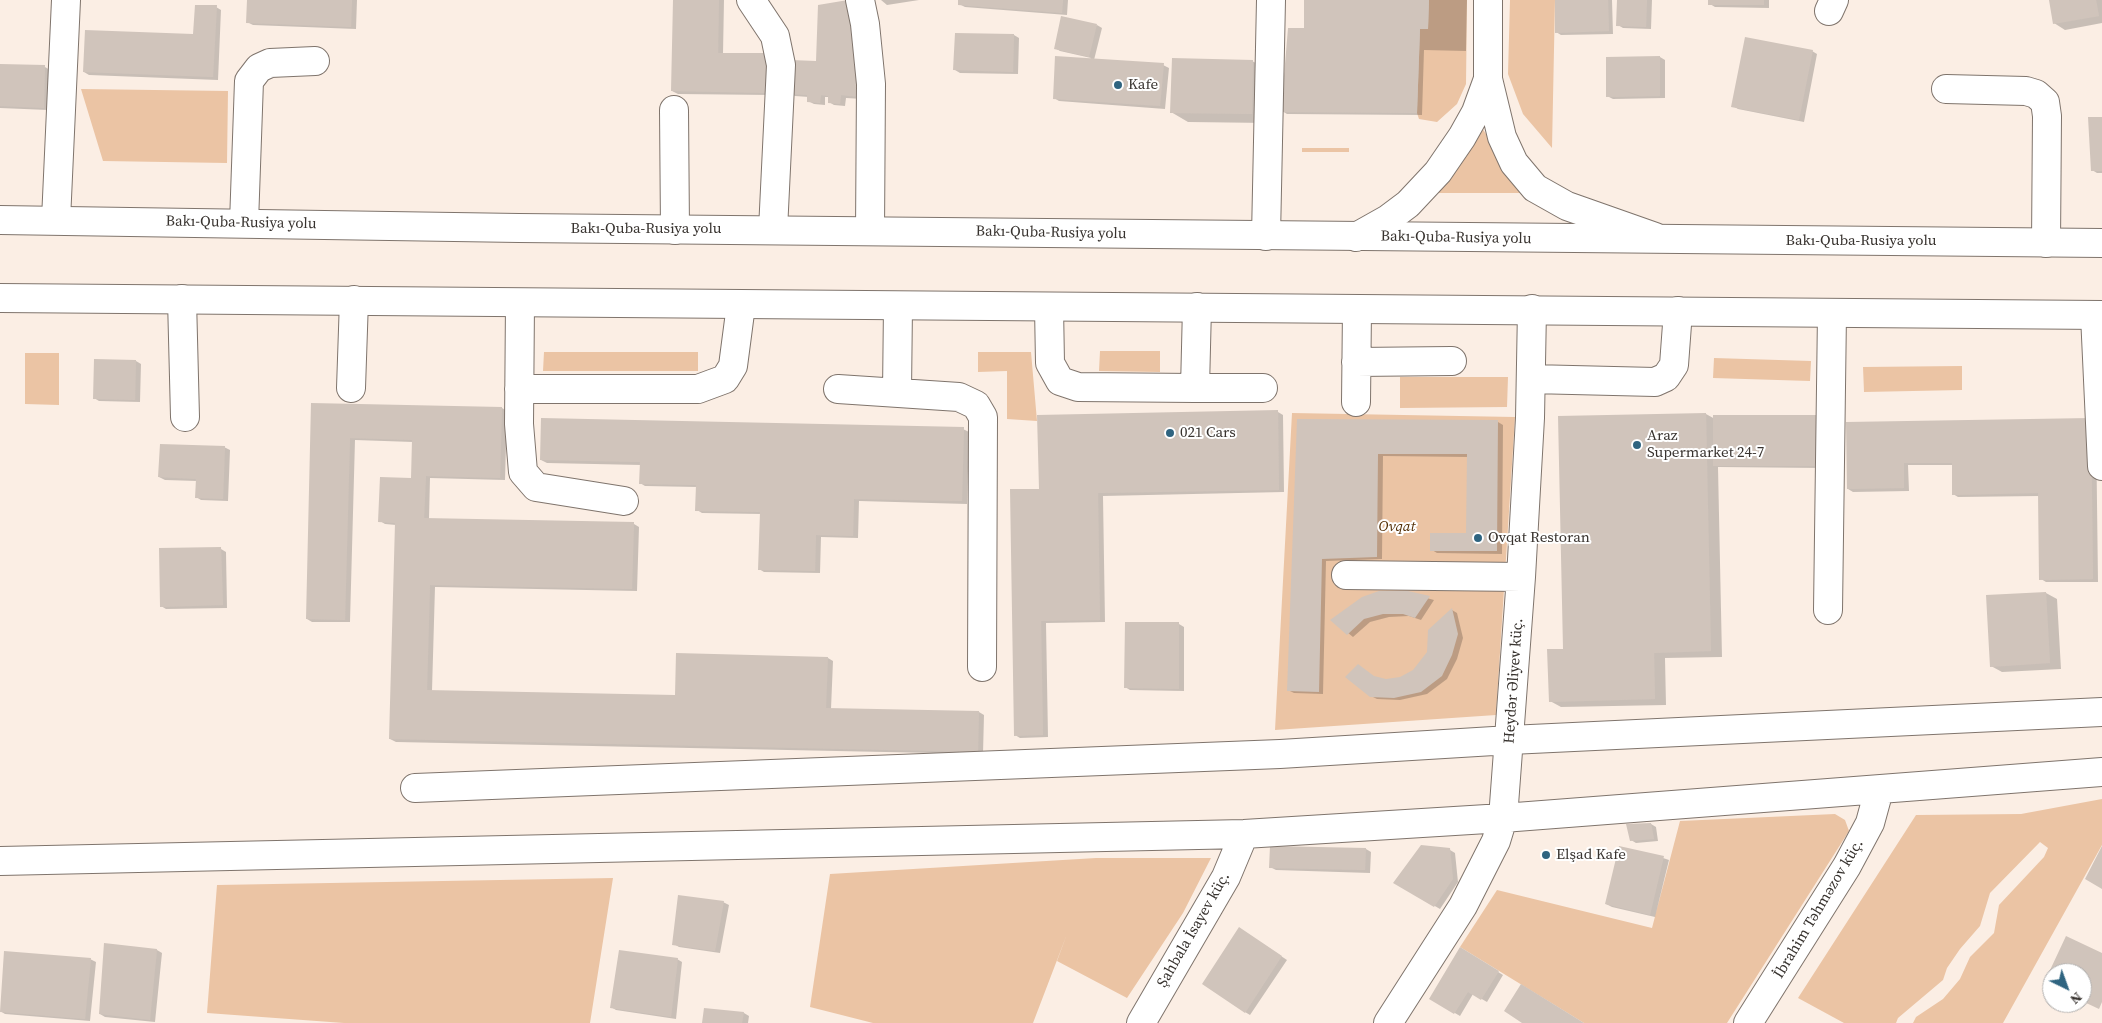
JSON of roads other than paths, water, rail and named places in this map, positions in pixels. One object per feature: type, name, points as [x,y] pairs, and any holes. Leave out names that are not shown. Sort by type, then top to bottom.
[{"type":"main road","points":[[56,220],[66,0]]},
{"type":"main road","points":[[751,0],[775,36],[780,65],[773,230]]},
{"type":"main road","points":[[860,0],[865,24],[871,84],[870,231]]},
{"type":"main road","points":[[1266,236],[1270,0]]},
{"type":"main road","points":[[1488,0],[1488,79],[1502,137],[1514,163],[1535,188],[1566,206],[1663,240]]},
{"type":"main road","points":[[244,223],[249,81],[259,68],[270,63],[315,61]]},
{"type":"main road","points":[[1356,237],[1388,219],[1408,204],[1438,172],[1462,137],[1476,112],[1488,79]]},
{"type":"main road","points":[[1946,90],[2026,91],[2036,94],[2045,102],[2047,116],[2046,242]]},
{"type":"main road","points":[[674,110],[675,230]]},
{"type":"main road","name":"Bakı-Quba-Rusiya yolu","points":[[0,220],[675,230],[2102,243]]},
{"type":"main road","points":[[0,298],[354,300],[520,304],[1532,309],[2099,315],[2102,466]]},
{"type":"main road","points":[[182,299],[185,417]]},
{"type":"main road","points":[[351,388],[354,300]]},
{"type":"main road","points":[[520,304],[519,424],[523,472],[536,487],[624,502]]},
{"type":"main road","points":[[519,389],[698,389],[725,379],[733,366],[741,305]]},
{"type":"main road","points":[[897,392],[898,306]]},
{"type":"main road","points":[[1049,307],[1050,363],[1060,381],[1078,387],[1263,388]]},
{"type":"main road","points":[[1195,388],[1197,308]]},
{"type":"main road","points":[[1356,402],[1357,309]]},
{"type":"main road","name":"Heydər Əliyev küç.","points":[[1388,1023],[1463,906],[1496,841],[1502,818],[1510,740],[1521,577],[1531,379],[1532,309]]},
{"type":"main road","points":[[1531,379],[1655,382],[1666,377],[1674,365],[1678,311]]},
{"type":"main road","points":[[1828,610],[1832,313]]},
{"type":"main road","points":[[1356,362],[1452,362]]},
{"type":"main road","points":[[838,389],[959,397],[976,405],[983,417],[982,667]]},
{"type":"main road","points":[[1346,575],[1521,577]]},
{"type":"main road","points":[[415,788],[1280,754],[1510,740],[2102,712]]},
{"type":"main road","points":[[0,861],[1244,834],[1502,818],[2102,772]]},
{"type":"main road","name":"İbrahim Təhməzov küç.","points":[[1748,1023],[1847,866],[1870,823],[1878,790]]},
{"type":"main road","name":"Şahbala İsayev küç.","points":[[1141,1023],[1226,877],[1244,834]]},
{"type":"place","name":"Kafe","points":[[1118,85]]},
{"type":"place","name":"021 Cars","points":[[1170,433]]},
{"type":"place","name":"Araz Supermarket 24-7","points":[[1637,445]]},
{"type":"place","name":"Ovqat Restoran","points":[[1478,538]]},
{"type":"place","name":"Elşad Kafe","points":[[1546,855]]},
{"type":"park label","name":"Ovqat","points":[[1397,527]]}]
